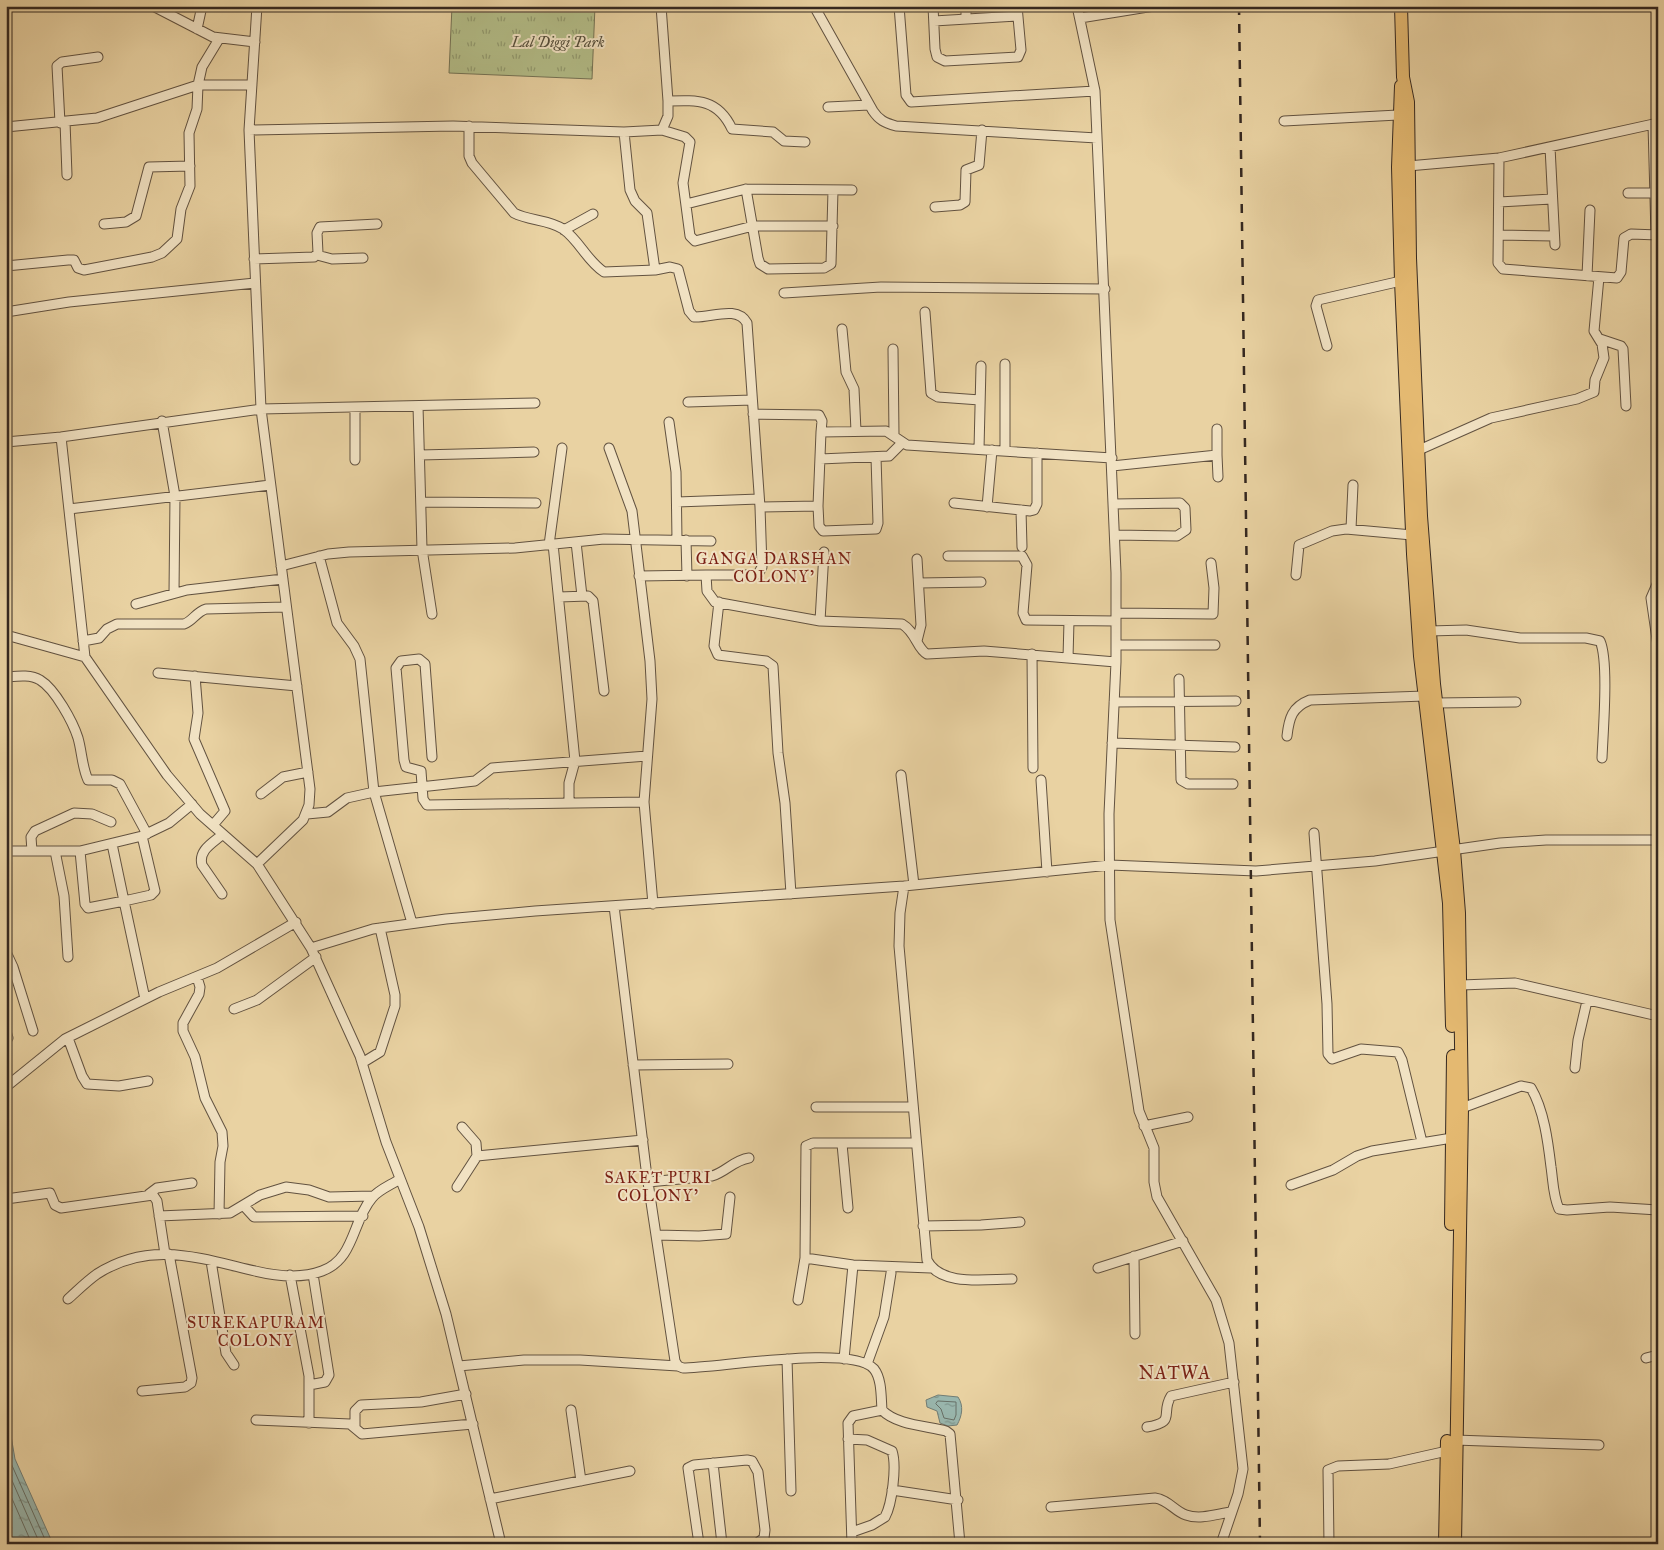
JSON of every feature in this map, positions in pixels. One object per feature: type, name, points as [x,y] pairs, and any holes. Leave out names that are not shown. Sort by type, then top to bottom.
[{"type":"highway","points":[[1401,6],[1403,77],[1398,115],[1401,281],[1412,535],[1425,696],[1459,913],[1462,1108],[1455,1440],[1455,1544]]},
{"type":"highway","points":[[1403,77],[1408,102],[1408,166],[1421,516],[1429,631],[1449,851],[1452,1138],[1445,1544]]},
{"type":"street","points":[[153,6],[219,39],[254,42]]},
{"type":"street","points":[[197,29],[202,6]]},
{"type":"street","points":[[257,6],[249,130],[261,409],[310,789],[307,814],[257,864]]},
{"type":"street","points":[[661,6],[668,101],[668,116],[662,130]]},
{"type":"street","points":[[814,6],[878,118],[896,126],[1097,138]]},
{"type":"street","points":[[899,6],[906,95],[911,102],[1096,92]]},
{"type":"street","points":[[933,6],[935,49],[941,60],[1015,58],[1020,54],[1017,11],[966,19],[934,21]]},
{"type":"street","points":[[966,6],[966,19]]},
{"type":"street","points":[[1077,6],[1096,92],[1114,504],[1116,662],[1112,743],[1110,920],[1139,1111],[1144,1126],[1153,1141],[1157,1196],[1172,1227],[1183,1241],[1212,1293],[1224,1322],[1234,1382],[1243,1469],[1242,1482],[1221,1544]]},
{"type":"street","points":[[1080,18],[1154,6]]},
{"type":"street","points":[[6,266],[74,260],[78,268],[84,270],[152,257],[162,253],[176,240],[181,209],[190,186],[189,133],[197,109],[198,85],[202,67],[219,39]]},
{"type":"street","points":[[67,175],[57,66],[62,62],[98,57]]},
{"type":"street","points":[[6,127],[62,123],[97,118],[198,85],[252,85]]},
{"type":"street","points":[[668,101],[704,101],[725,114],[732,129],[768,131],[773,132],[784,142],[805,142]]},
{"type":"street","points":[[828,106],[869,104]]},
{"type":"street","points":[[1284,122],[1398,115]]},
{"type":"street","points":[[1408,166],[1499,158],[1656,124],[1657,235],[1627,235],[1622,242],[1619,276],[1614,279],[1503,269],[1498,263],[1499,158]]},
{"type":"street","points":[[249,130],[468,126],[624,132],[662,130],[685,137],[690,142],[683,183],[690,236],[695,241],[753,226],[833,226]]},
{"type":"street","points":[[468,126],[469,156],[472,163],[508,208],[521,217],[554,224],[564,230],[604,272],[655,270],[670,267],[678,269],[689,311],[694,317],[733,313],[744,318],[747,323],[762,567],[758,574],[640,576]]},
{"type":"street","points":[[934,207],[960,205],[965,202],[966,172],[968,168],[979,165],[982,130]]},
{"type":"street","points":[[624,132],[630,190],[635,201],[647,213],[655,270]]},
{"type":"street","points":[[1498,235],[1554,240],[1550,147]]},
{"type":"street","points":[[104,224],[126,222],[136,216],[149,167],[190,166]]},
{"type":"street","points":[[686,204],[746,190],[852,190]]},
{"type":"street","points":[[746,190],[758,258],[764,267],[824,268],[831,264],[833,260],[833,190]]},
{"type":"street","points":[[1628,193],[1656,193]]},
{"type":"street","points":[[1499,202],[1552,199]]},
{"type":"street","points":[[1587,276],[1590,210]]},
{"type":"street","points":[[564,230],[593,214]]},
{"type":"street","points":[[316,256],[317,233],[320,228],[377,224]]},
{"type":"street","points":[[254,259],[310,258],[316,256],[332,259],[363,258]]},
{"type":"street","points":[[1419,450],[1490,418],[1591,394],[1604,358],[1600,339],[1594,331],[1599,277]]},
{"type":"street","points":[[1327,346],[1316,306],[1318,300],[1401,281]]},
{"type":"street","points":[[6,312],[69,302],[255,284]]},
{"type":"street","points":[[784,294],[881,287],[1104,289]]},
{"type":"street","points":[[926,312],[931,393],[938,397],[980,400]]},
{"type":"street","points":[[842,330],[846,372],[854,389],[856,431]]},
{"type":"street","points":[[1600,339],[1621,346],[1623,349],[1626,406]]},
{"type":"street","points":[[893,349],[894,435]]},
{"type":"street","points":[[1005,364],[1005,451]]},
{"type":"street","points":[[979,449],[981,366]]},
{"type":"street","points":[[688,402],[752,400]]},
{"type":"street","points":[[6,442],[61,437],[162,421],[261,409],[535,403]]},
{"type":"street","points":[[418,406],[422,549],[432,614]]},
{"type":"street","points":[[355,407],[355,460]]},
{"type":"street","points":[[753,414],[819,415],[822,421],[818,506],[819,526],[822,531],[876,529],[878,523],[876,457]]},
{"type":"street","points":[[162,421],[175,496],[174,593]]},
{"type":"street","points":[[669,422],[686,576]]},
{"type":"street","points":[[1217,429],[1218,476]]},
{"type":"street","points":[[821,432],[886,431],[894,435],[902,443],[1038,453],[1112,462],[1218,455]]},
{"type":"street","points":[[61,437],[85,657],[167,775],[213,825],[257,864],[296,922],[316,957],[349,1028],[400,1180],[431,1262],[459,1366],[502,1544]]},
{"type":"street","points":[[820,459],[876,457],[893,454],[902,443]]},
{"type":"street","points":[[562,448],[551,545],[559,597],[575,761],[569,783],[569,802]]},
{"type":"street","points":[[608,448],[630,502],[652,678],[644,802],[653,904]]},
{"type":"street","points":[[987,507],[992,450]]},
{"type":"street","points":[[420,455],[534,452]]},
{"type":"street","points":[[954,503],[1030,511],[1036,508],[1038,453]]},
{"type":"street","points":[[69,509],[270,485]]},
{"type":"street","points":[[1351,529],[1353,485]]},
{"type":"street","points":[[422,502],[536,503]]},
{"type":"street","points":[[677,502],[818,506]]},
{"type":"street","points":[[1114,504],[1180,503],[1185,508],[1186,530],[1177,536],[1115,535]]},
{"type":"street","points":[[1021,510],[1022,546]]},
{"type":"street","points":[[1296,575],[1297,549],[1302,542],[1332,532],[1351,529],[1412,535]]},
{"type":"street","points":[[281,566],[319,556],[422,549],[551,545],[636,539],[711,541]]},
{"type":"street","points":[[576,542],[582,596]]},
{"type":"street","points":[[820,621],[824,552]]},
{"type":"street","points":[[319,556],[337,623],[354,646],[360,659],[374,792],[412,923]]},
{"type":"street","points":[[948,556],[1022,556],[1026,565],[1023,613],[1026,620],[1069,621],[1116,617],[1213,614],[1214,588],[1211,563]]},
{"type":"street","points":[[917,559],[921,625],[917,641]]},
{"type":"street","points":[[706,575],[708,595],[715,602],[820,621],[902,624],[913,632],[923,652],[932,654],[984,651],[1116,662]]},
{"type":"street","points":[[136,604],[202,587],[283,579]]},
{"type":"street","points":[[919,583],[981,582]]},
{"type":"street","points":[[1658,582],[1651,598],[1658,646]]},
{"type":"street","points":[[559,597],[588,596],[593,601],[604,691]]},
{"type":"street","points":[[719,602],[714,646],[718,656],[766,660],[773,666],[778,753],[785,803],[791,894]]},
{"type":"street","points":[[83,641],[99,638],[107,629],[116,624],[184,624],[198,612],[206,609],[286,607]]},
{"type":"street","points":[[1068,658],[1069,621]]},
{"type":"street","points":[[1429,631],[1466,630],[1520,638],[1586,638],[1600,641],[1603,647],[1604,711],[1602,758]]},
{"type":"street","points":[[6,635],[85,657]]},
{"type":"street","points":[[1116,645],[1215,646]]},
{"type":"street","points":[[1032,654],[1033,768]]},
{"type":"street","points":[[432,757],[425,664],[419,660],[401,661],[396,668],[404,760],[406,767],[421,771],[423,800],[427,805],[490,802],[644,802]]},
{"type":"street","points":[[158,673],[297,686]]},
{"type":"street","points":[[195,676],[198,713],[194,738],[225,811],[213,825]]},
{"type":"street","points":[[6,678],[31,678],[40,680],[47,686],[68,716],[78,739],[88,780],[112,780],[120,784],[145,835],[154,894],[88,908],[85,904],[80,851]]},
{"type":"street","points":[[1179,679],[1180,775],[1184,783],[1233,784]]},
{"type":"street","points":[[1287,736],[1293,710],[1299,704],[1310,700],[1425,696]]},
{"type":"street","points":[[1114,702],[1236,701]]},
{"type":"street","points":[[1436,703],[1516,702]]},
{"type":"street","points":[[1112,743],[1235,747]]},
{"type":"street","points":[[307,814],[328,812],[347,798],[374,792],[475,781],[492,768],[647,756]]},
{"type":"street","points":[[261,794],[283,777],[308,772]]},
{"type":"street","points":[[901,775],[914,885]]},
{"type":"street","points":[[1041,780],[1047,872]]},
{"type":"street","points":[[6,851],[80,851],[112,844],[145,835],[169,823],[192,804]]},
{"type":"street","points":[[32,851],[31,838],[34,830],[74,813],[92,814],[111,822]]},
{"type":"street","points":[[1314,833],[1318,864],[1320,929],[1327,1004],[1328,1054],[1332,1059],[1361,1049],[1398,1052],[1422,1142]]},
{"type":"street","points":[[222,894],[200,859],[201,853],[223,834]]},
{"type":"street","points":[[311,948],[380,928],[466,917],[904,886],[1110,865],[1256,871],[1318,864],[1375,861],[1546,840],[1658,840]]},
{"type":"street","points":[[112,844],[145,999]]},
{"type":"street","points":[[55,851],[64,896],[68,957]]},
{"type":"street","points":[[904,886],[900,912],[899,946],[923,1226],[927,1260],[931,1268]]},
{"type":"street","points":[[614,906],[648,1182],[672,1353],[678,1366]]},
{"type":"street","points":[[7,1086],[68,1038],[145,999],[240,956],[296,922]]},
{"type":"street","points":[[362,1063],[380,1052],[395,1006],[393,981],[380,928]]},
{"type":"street","points":[[6,952],[13,966],[33,1031]]},
{"type":"street","points":[[234,1009],[257,1000],[316,957]]},
{"type":"street","points":[[197,976],[200,987],[183,1023],[183,1031],[195,1057],[205,1098],[222,1132],[223,1146],[220,1162],[219,1214]]},
{"type":"street","points":[[1461,985],[1515,983],[1658,1016]]},
{"type":"street","points":[[1575,1068],[1578,1040],[1587,1000]]},
{"type":"street","points":[[68,1038],[82,1076],[87,1084],[119,1086],[148,1081]]},
{"type":"street","points":[[633,1065],[728,1064]]},
{"type":"street","points":[[1462,1108],[1521,1086],[1531,1088],[1544,1129],[1559,1209],[1610,1206],[1658,1210]]},
{"type":"street","points":[[816,1107],[913,1107]]},
{"type":"street","points":[[1144,1126],[1188,1117]]},
{"type":"street","points":[[457,1188],[477,1156],[476,1143],[462,1127]]},
{"type":"street","points":[[1291,1185],[1333,1170],[1357,1156],[1372,1151],[1452,1138]]},
{"type":"street","points":[[477,1156],[643,1140]]},
{"type":"street","points":[[798,1300],[805,1258],[806,1146],[813,1143],[916,1143]]},
{"type":"street","points":[[842,1144],[848,1208]]},
{"type":"street","points":[[648,1182],[712,1176],[720,1174],[740,1159],[749,1158]]},
{"type":"street","points":[[159,1216],[230,1213],[269,1191],[286,1187],[309,1190],[329,1197],[373,1196],[400,1180]]},
{"type":"street","points":[[6,1199],[50,1193],[55,1205],[61,1208],[149,1194],[157,1188],[192,1184]]},
{"type":"street","points":[[142,1391],[184,1387],[190,1383],[192,1378],[155,1197],[149,1194]]},
{"type":"street","points":[[68,1299],[97,1274],[110,1268],[139,1258],[167,1254],[183,1254],[271,1275],[313,1274],[332,1266],[344,1255],[373,1196]]},
{"type":"street","points":[[656,1235],[699,1236],[726,1234],[730,1197]]},
{"type":"street","points":[[244,1206],[254,1217],[362,1216]]},
{"type":"street","points":[[923,1226],[981,1226],[1020,1222]]},
{"type":"street","points":[[1098,1268],[1183,1241]]},
{"type":"street","points":[[1134,1256],[1134,1334]]},
{"type":"street","points":[[805,1258],[853,1265],[931,1268],[944,1276],[1012,1279]]},
{"type":"street","points":[[211,1261],[226,1353],[234,1364]]},
{"type":"street","points":[[844,1359],[853,1265]]},
{"type":"street","points":[[867,1364],[884,1317],[891,1273]]},
{"type":"street","points":[[309,1385],[325,1382],[328,1375],[313,1274]]},
{"type":"street","points":[[290,1275],[309,1385],[309,1422]]},
{"type":"street","points":[[1646,1358],[1658,1355]]},
{"type":"street","points":[[459,1366],[524,1360],[580,1360],[693,1368],[787,1359],[844,1359],[867,1364],[877,1374],[882,1410]]},
{"type":"street","points":[[787,1359],[791,1491]]},
{"type":"street","points":[[1147,1428],[1164,1423],[1167,1419],[1171,1396],[1234,1382]]},
{"type":"street","points":[[355,1427],[354,1411],[361,1405],[421,1402],[466,1394]]},
{"type":"street","points":[[571,1410],[581,1480]]},
{"type":"street","points":[[852,1544],[848,1439],[850,1419],[882,1410],[898,1420],[946,1431],[950,1434],[958,1500],[960,1544]]},
{"type":"street","points":[[256,1420],[350,1424],[362,1434],[473,1424]]},
{"type":"street","points":[[848,1439],[867,1440],[892,1451],[894,1458],[892,1490],[885,1517],[872,1525],[852,1532]]},
{"type":"street","points":[[1455,1440],[1599,1445]]},
{"type":"street","points":[[1329,1544],[1328,1470],[1338,1466],[1389,1464],[1447,1451]]},
{"type":"street","points":[[699,1544],[688,1468],[694,1465],[747,1460],[756,1466],[765,1530],[764,1538],[756,1544]]},
{"type":"street","points":[[713,1463],[722,1544]]},
{"type":"street","points":[[490,1499],[630,1470]]},
{"type":"street","points":[[892,1490],[958,1500]]},
{"type":"street","points":[[1051,1507],[1155,1498],[1167,1502],[1186,1515],[1200,1517],[1231,1512]]},
{"type":"green space","name":"Lal Diggi Park","points":[[452,6],[595,6],[592,79],[449,73]]},
{"type":"water","points":[[938,1395],[958,1397],[962,1411],[957,1425],[948,1426],[940,1423],[937,1411],[927,1407],[926,1400]]},
{"type":"water","points":[[6,1407],[15,1459],[53,1544],[6,1544]]},
{"type":"railway","points":[[1239,6],[1260,1544]]},
{"type":"district","name":"GANGA DARSHAN COLONY'","points":[[774,567]]},
{"type":"district","name":"SAKET PURI COLONY'","points":[[658,1186]]},
{"type":"district","name":"SUREKAPURAM COLONY","points":[[256,1331]]},
{"type":"district","name":"NATWA","points":[[1175,1373]]}]
